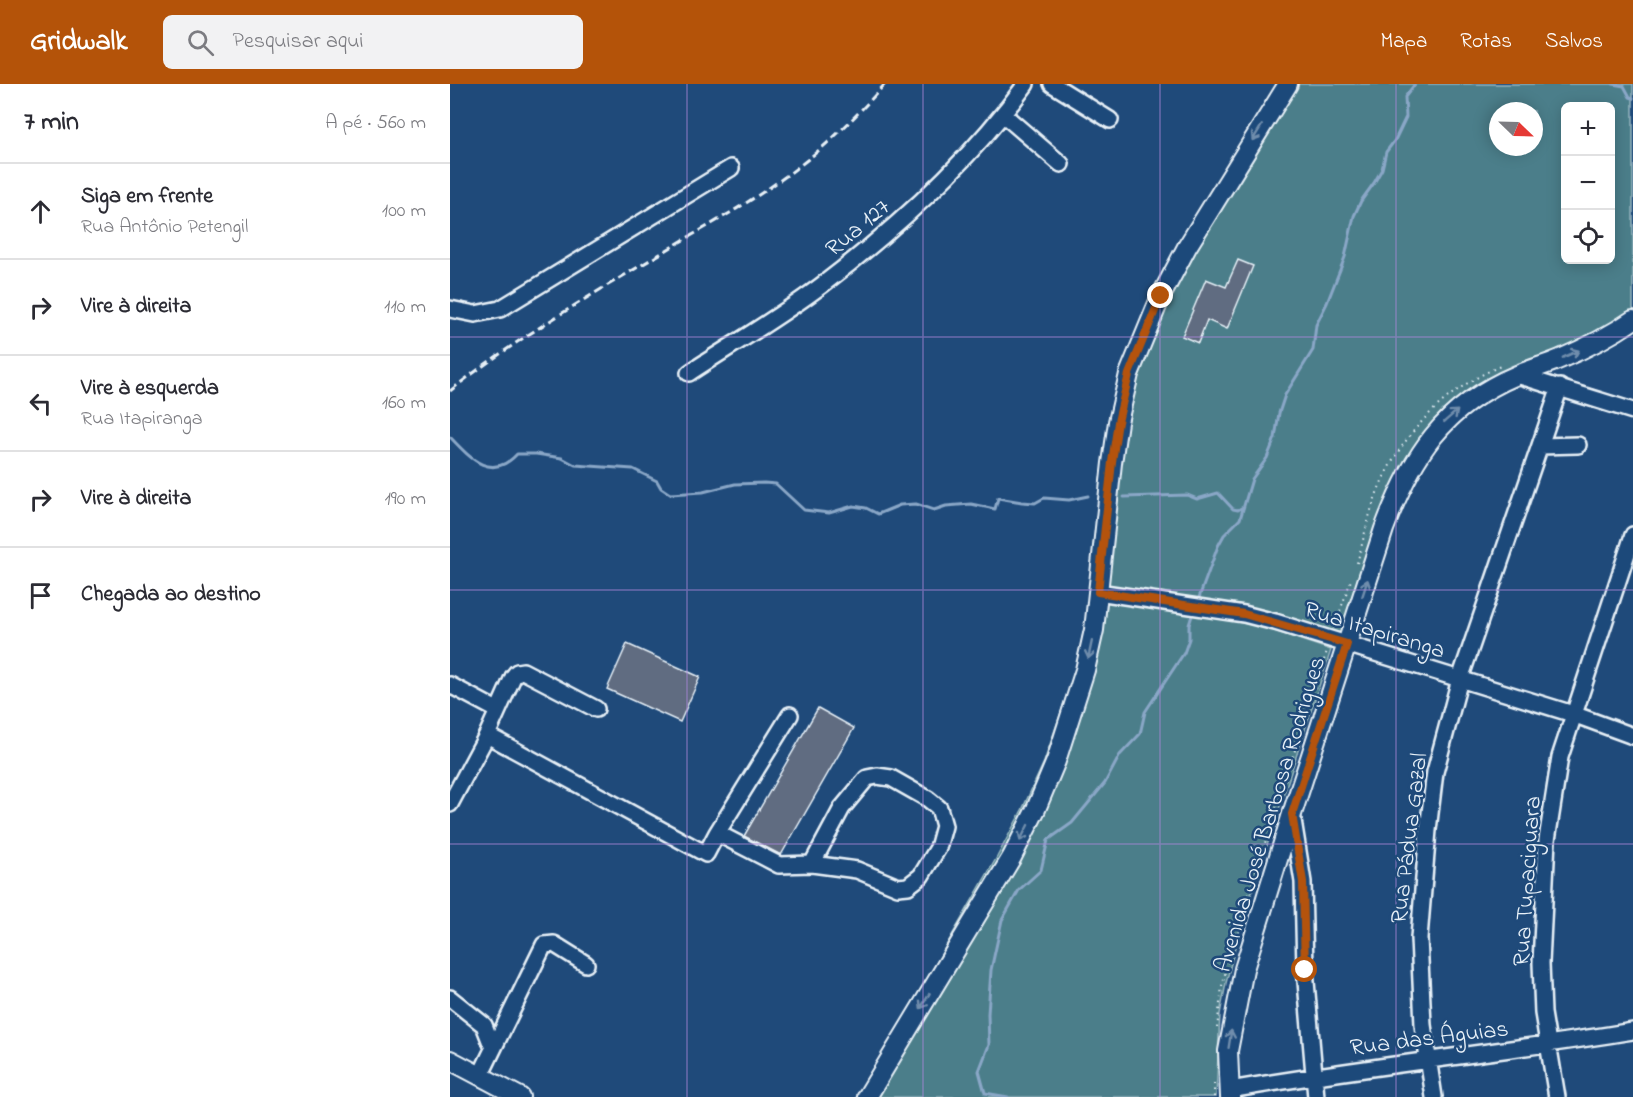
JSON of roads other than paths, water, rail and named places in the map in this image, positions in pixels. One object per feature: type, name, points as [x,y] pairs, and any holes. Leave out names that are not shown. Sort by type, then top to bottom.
[{"type":"main road","points":[[867,1097],[1012,857],[1036,809],[1056,761],[1085,669],[1094,630],[1112,462],[1129,374],[1161,296],[1187,247],[1288,84]]},
{"type":"main road","name":"Avenida José Barbosa Rodrigues","points":[[1230,1093],[1228,1051],[1244,969],[1395,499],[1424,446],[1462,407],[1492,387],[1604,339],[1633,320]]},
{"type":"main road","points":[[450,1060],[511,1095]]},
{"type":"street","name":"Rua 127","points":[[689,373],[830,279],[927,197],[1004,115],[1026,84]]},
{"type":"street","points":[[1052,84],[1110,120]]},
{"type":"street","points":[[1004,115],[1061,164]]},
{"type":"street","points":[[450,309],[475,314],[500,309],[732,168]]},
{"type":"street","points":[[1517,375],[1633,411]]},
{"type":"street","name":"Rua Pádua Gazal","points":[[1434,1097],[1423,1025],[1419,938],[1435,772],[1460,679],[1560,387]]},
{"type":"street","points":[[1540,446],[1578,445]]},
{"type":"street","name":"Rua Tupaciguara","points":[[1557,1097],[1544,1013],[1541,963],[1547,840],[1560,757],[1633,535]]},
{"type":"street","name":"Rua Itapiranga","points":[[1098,592],[1244,614],[1573,714],[1633,736]]},
{"type":"street","points":[[450,804],[517,672],[523,671],[596,709]]},
{"type":"street","points":[[450,685],[497,710]]},
{"type":"street","points":[[487,735],[706,854],[790,715]]},
{"type":"street","points":[[717,833],[778,865],[812,864],[857,870],[898,887],[908,886],[921,876],[938,848],[944,826],[939,808],[928,799],[891,778],[877,776],[867,778],[843,808],[812,864]]},
{"type":"street","points":[[1292,814],[1303,882],[1305,970],[1316,1097]]},
{"type":"street","points":[[480,1076],[543,945],[554,944],[586,964]]},
{"type":"street","points":[[450,998],[484,1025],[493,1048]]},
{"type":"street","name":"Rua das Águias","points":[[1230,1093],[1314,1075],[1548,1045],[1633,1031]]},
{"type":"waterway","points":[[1197,603],[1218,546],[1224,535],[1240,519],[1252,479],[1267,458],[1275,438],[1285,395],[1313,350],[1316,325],[1345,257],[1354,216],[1382,169],[1386,152],[1395,140],[1406,117],[1405,97],[1415,84]]},
{"type":"waterway","points":[[1613,84],[1624,86],[1633,98]]},
{"type":"waterway","points":[[450,437],[473,459],[490,466],[498,466],[517,454],[536,454],[562,458],[575,465],[633,469],[657,481],[661,488],[670,494],[703,492],[735,484],[776,484],[804,510],[829,513],[853,506],[866,508],[878,514],[900,505],[916,504],[934,510],[946,506],[971,504],[995,509],[998,498],[1035,503],[1044,498],[1069,500],[1088,496]]},
{"type":"waterway","points":[[1124,497],[1187,495],[1197,499],[1218,493],[1233,509],[1238,510],[1243,507]]},
{"type":"waterway","points":[[1008,1097],[985,1093],[979,1071],[989,1045],[988,1014],[991,970],[1002,920],[1019,890],[1041,870],[1048,840],[1072,823],[1105,783],[1120,755],[1140,734],[1145,712],[1184,653],[1189,639],[1189,625],[1193,612]]},
{"type":"railway","points":[[450,391],[505,350],[776,183],[828,143],[885,84]]}]
